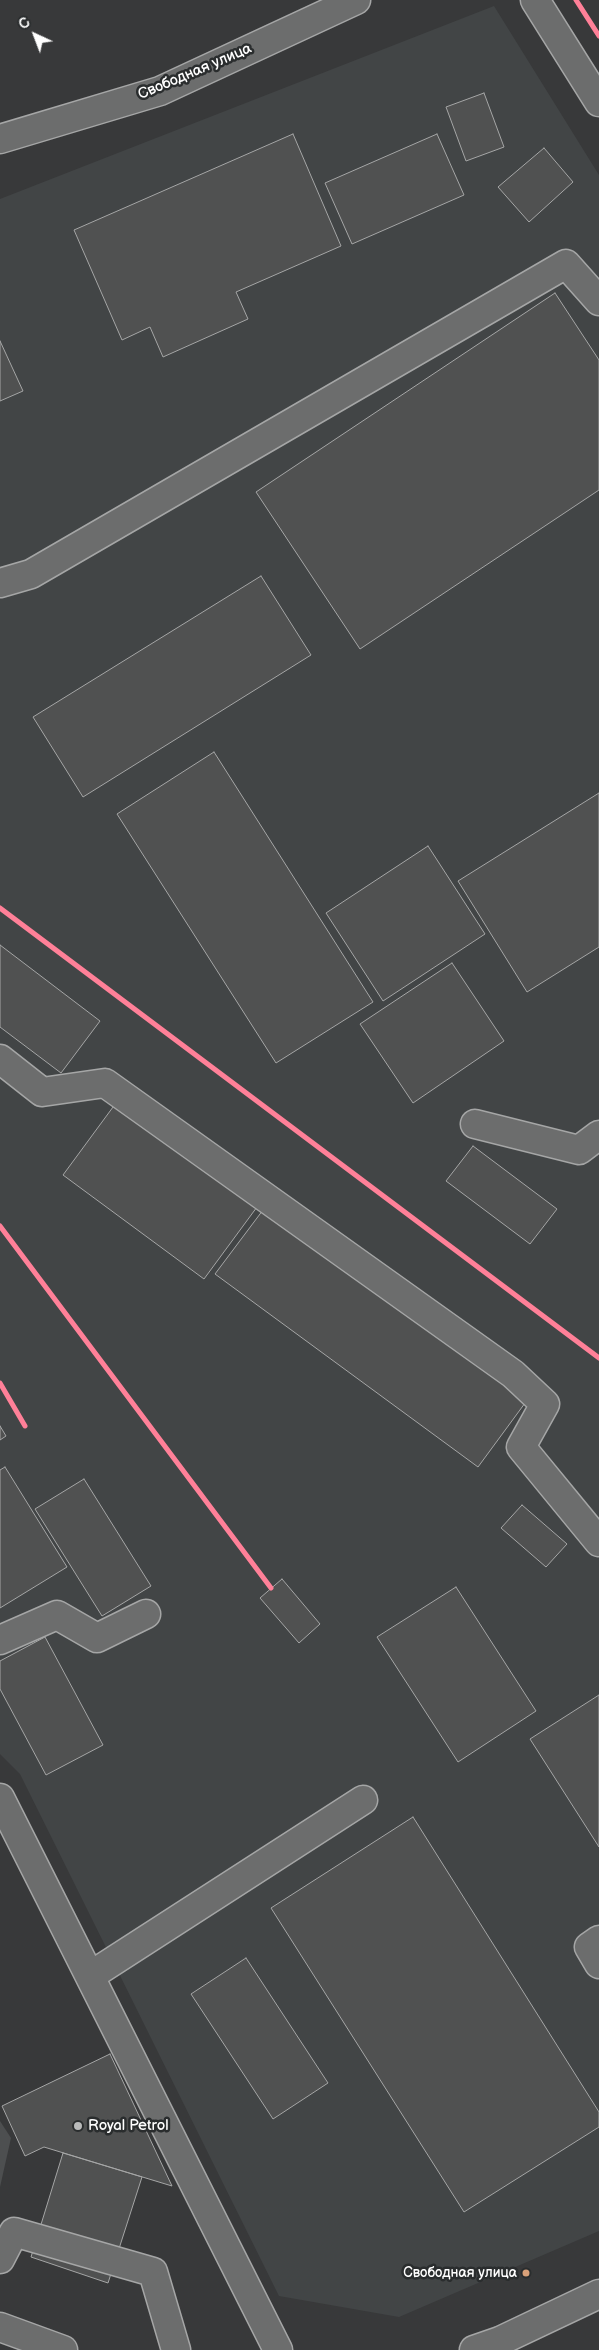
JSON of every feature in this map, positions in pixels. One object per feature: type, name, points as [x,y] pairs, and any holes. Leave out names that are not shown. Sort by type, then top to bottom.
[{"type":"street","name":"Свободная улица","points":[[0,139],[160,91],[356,0]]},
{"type":"street","points":[[535,0],[599,102]]},
{"type":"street","points":[[0,583],[31,574],[566,264],[599,301]]},
{"type":"street","points":[[0,1059],[42,1092],[105,1083],[514,1374],[544,1404],[521,1447],[599,1542]]},
{"type":"street","points":[[475,1124],[579,1150],[599,1135]]},
{"type":"street","points":[[0,1640],[57,1615],[98,1638],[146,1614]]},
{"type":"street","points":[[0,1798],[278,2350]]},
{"type":"street","points":[[90,1976],[364,1800]]},
{"type":"street","points":[[599,1940],[589,1947],[599,1964]]},
{"type":"street","points":[[0,2259],[14,2232],[153,2272],[176,2350]]},
{"type":"street","points":[[474,2350],[500,2342],[599,2294]]},
{"type":"street","points":[[0,2326],[64,2350]]},
{"type":"shaded area","points":[[494,6],[599,175],[599,2231],[399,2317],[279,2296],[20,1774],[0,1754],[0,199]]},
{"type":"shaded area","points":[[0,2121],[11,2138],[0,2187]]},
{"type":"building","points":[[484,93],[504,147],[466,161],[446,107]]},
{"type":"building","points":[[293,134],[341,246],[236,292],[248,319],[163,357],[150,327],[122,340],[74,230]]},
{"type":"building","points":[[437,134],[464,195],[352,244],[325,183]]},
{"type":"building","points":[[544,148],[573,182],[529,222],[498,187]]},
{"type":"building","points":[[555,293],[599,360],[599,490],[360,649],[256,492]]},
{"type":"building","points":[[0,341],[23,391],[0,401]]},
{"type":"building","points":[[261,576],[311,655],[83,797],[33,717]]},
{"type":"building","points":[[214,752],[373,1002],[276,1063],[117,814]]},
{"type":"building","points":[[599,793],[599,947],[527,992],[458,881]]},
{"type":"building","points":[[428,846],[485,934],[383,1001],[326,913]]},
{"type":"building","points":[[0,945],[100,1021],[61,1073],[0,1027]]},
{"type":"building","points":[[452,963],[504,1041],[413,1103],[360,1024]]},
{"type":"building","points":[[116,1103],[257,1207],[204,1279],[63,1175]]},
{"type":"building","points":[[473,1146],[557,1209],[530,1244],[446,1181]]},
{"type":"building","points":[[266,1206],[528,1399],[478,1467],[215,1274]]},
{"type":"building","points":[[0,1426],[6,1436],[0,1440]]},
{"type":"building","points":[[5,1467],[67,1567],[0,1608],[0,1470]]},
{"type":"building","points":[[84,1479],[151,1586],[102,1616],[35,1509]]},
{"type":"building","points":[[522,1505],[567,1544],[546,1567],[501,1528]]},
{"type":"building","points":[[282,1579],[320,1624],[299,1643],[260,1598]]},
{"type":"building","points":[[456,1587],[536,1711],[458,1762],[377,1637]]},
{"type":"building","points":[[45,1637],[103,1745],[46,1775],[0,1689],[0,1661]]},
{"type":"building","points":[[599,1695],[599,1847],[530,1739]]},
{"type":"building","points":[[413,1817],[599,2112],[599,2127],[464,2212],[271,1908]]},
{"type":"building","points":[[246,1958],[328,2083],[273,2119],[191,1994]]},
{"type":"building","name":"Royal Petrol","points":[[110,2054],[172,2186],[44,2147],[25,2156],[2,2106]]},
{"type":"building","points":[[63,2153],[142,2177],[108,2283],[31,2257]]},
{"type":"transit line","points":[[576,0],[599,36]]},
{"type":"transit line","points":[[0,908],[599,1358]]},
{"type":"transit line","points":[[0,1226],[271,1588]]},
{"type":"transit line","points":[[0,1383],[25,1426]]},
{"type":"place","name":"Royal Petrol","points":[[78,2126]]},
{"type":"place","name":"Свободная улица","points":[[526,2273]]}]
